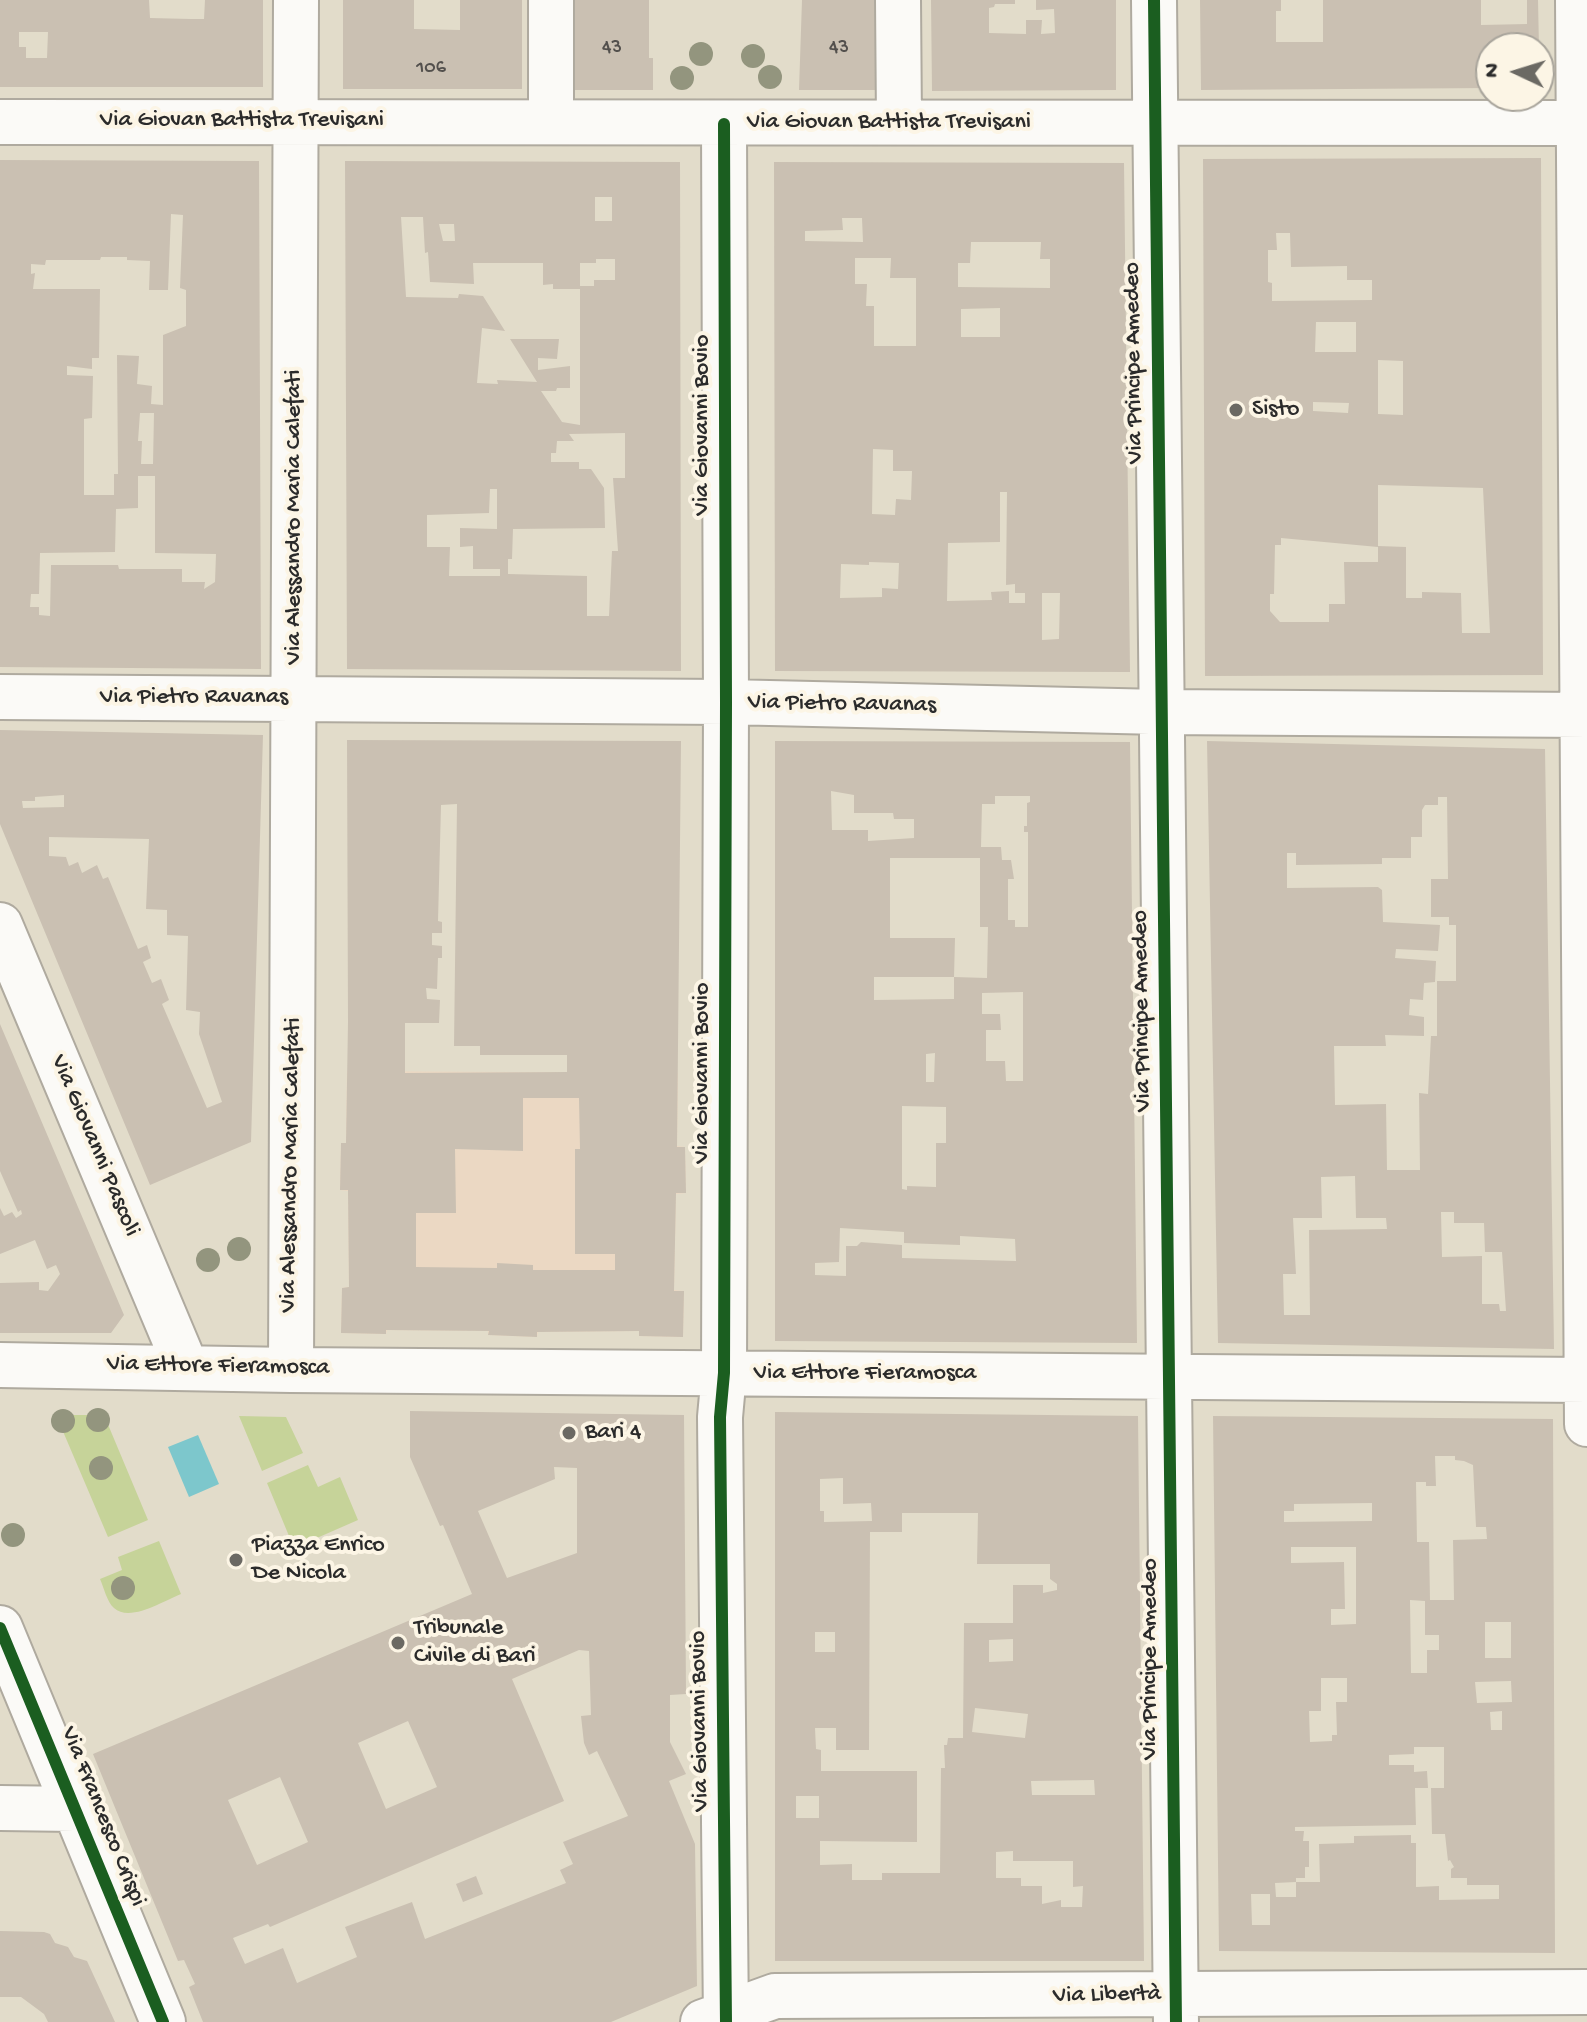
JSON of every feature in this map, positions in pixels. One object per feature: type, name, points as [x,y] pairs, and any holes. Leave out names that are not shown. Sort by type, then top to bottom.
[{"type":"street","name":"Via Alessandro Maria Calefati","points":[[291,1370],[296,0]]},
{"type":"street","points":[[551,0],[551,122]]},
{"type":"street","points":[[898,0],[899,122]]},
{"type":"street","name":"Via Principe Amedeo","points":[[1154,0],[1176,2008]]},
{"type":"street","points":[[1578,0],[1583,123],[1587,1424]]},
{"type":"street","name":"Via Giovan Battista Trevisani","points":[[0,122],[1583,123]]},
{"type":"street","name":"Via Giovanni Bovio","points":[[718,2019],[720,1432],[724,1373],[724,124]]},
{"type":"street","name":"Via Pietro Ravanas","points":[[0,697],[726,702],[1161,712],[1585,715]]},
{"type":"street","name":"Via Giovanni Pascoli","points":[[0,925],[186,1367]]},
{"type":"street","name":"Via Ettore Fieramosca","points":[[0,1365],[1587,1380]]},
{"type":"street","name":"Via Francesco Crispi","points":[[0,1628],[163,2022]]},
{"type":"street","points":[[0,1808],[75,1809]]},
{"type":"street","name":"Via Libertà","points":[[718,2019],[775,1996],[1176,2008],[1587,1992]]},
{"type":"shaded area","points":[[347,1071],[678,1073],[677,1146],[685,1147],[686,1193],[676,1194],[674,1290],[684,1291],[683,1337],[639,1336],[639,1331],[538,1332],[537,1337],[488,1335],[488,1331],[341,1333],[342,1288],[349,1287],[348,1191],[340,1190],[341,1143],[346,1143]]},
{"type":"green space","points":[[56,1415],[104,1415],[148,1520],[108,1537]]},
{"type":"green space","points":[[239,1416],[286,1417],[303,1453],[262,1471]]},
{"type":"green space","points":[[308,1465],[318,1487],[340,1477],[358,1520],[294,1548],[267,1483]]},
{"type":"green space","points":[[159,1541],[181,1594],[138,1612],[121,1612],[114,1608],[100,1579],[122,1570],[118,1557]]},
{"type":"water","points":[[198,1435],[219,1484],[189,1497],[168,1447]]},
{"type":"building","points":[[0,0],[149,0],[150,18],[204,19],[205,0],[263,0],[263,87],[0,87]],"holes":[[[19,32],[48,32],[47,58],[26,58],[26,47],[19,47]]]},
{"type":"building","points":[[343,0],[414,0],[414,29],[460,30],[460,0],[522,0],[522,89],[343,89]]},
{"type":"building","points":[[574,0],[649,0],[649,58],[653,58],[653,90],[574,90]]},
{"type":"building","points":[[802,0],[877,0],[876,90],[799,90]]},
{"type":"building","points":[[931,0],[1015,0],[1015,4],[995,4],[989,8],[989,33],[1026,34],[1026,20],[1042,20],[1041,34],[1055,33],[1054,9],[1036,10],[1036,0],[1116,0],[1116,90],[932,91]]},
{"type":"building","points":[[1200,0],[1281,0],[1281,11],[1276,11],[1276,42],[1323,42],[1323,0],[1481,0],[1481,25],[1527,24],[1527,0],[1538,0],[1539,32],[1475,32],[1475,88],[1201,90]]},
{"type":"building","points":[[1541,158],[1543,675],[1205,676],[1203,159]],"holes":[[[1276,233],[1290,233],[1291,267],[1347,266],[1347,280],[1372,280],[1372,300],[1272,301],[1272,283],[1268,282],[1268,250],[1277,250]],[[1316,322],[1356,322],[1356,352],[1315,352]],[[1378,360],[1403,361],[1403,415],[1378,414]],[[1313,402],[1349,403],[1348,413],[1313,411]],[[1378,485],[1483,488],[1490,633],[1462,633],[1461,593],[1422,592],[1422,598],[1406,598],[1406,547],[1378,546]],[[1281,538],[1378,547],[1378,562],[1344,562],[1345,604],[1329,604],[1329,622],[1280,622],[1270,611],[1270,594],[1274,594],[1275,545],[1281,545]]]},
{"type":"building","points":[[0,160],[259,161],[261,669],[0,667]],"holes":[[[171,214],[183,215],[180,288],[186,290],[186,326],[163,335],[163,405],[151,404],[152,386],[137,384],[139,356],[117,355],[118,474],[114,474],[114,495],[84,495],[84,419],[92,418],[93,376],[67,375],[67,366],[92,369],[92,358],[99,358],[100,289],[33,289],[35,273],[31,274],[31,264],[45,265],[46,260],[100,260],[101,257],[150,261],[149,290],[168,290]],[[140,413],[154,413],[153,464],[141,464],[142,441],[138,441]],[[138,476],[155,476],[155,553],[216,554],[215,582],[204,589],[205,582],[182,582],[182,569],[51,565],[50,616],[39,615],[39,607],[30,607],[31,594],[39,594],[40,553],[115,552],[116,509],[138,508]]]},
{"type":"building","points":[[345,161],[680,162],[681,671],[347,669]],"holes":[[[595,197],[612,197],[612,221],[595,221]],[[401,217],[423,217],[430,282],[474,284],[473,263],[543,263],[543,285],[553,284],[553,289],[580,289],[580,425],[562,422],[541,391],[570,388],[570,366],[538,370],[538,358],[557,359],[559,339],[510,339],[537,382],[497,380],[498,384],[477,383],[482,328],[505,331],[483,296],[406,297]],[[439,224],[454,224],[455,241],[443,241]],[[615,259],[615,280],[594,280],[594,286],[580,286],[580,263]],[[625,433],[625,478],[613,478],[618,551],[612,551],[609,616],[587,616],[587,576],[508,574],[513,529],[605,528],[604,488],[591,469],[579,469],[579,462],[551,462],[551,453],[556,453],[557,441],[574,441],[569,434]],[[490,489],[497,489],[497,529],[460,528],[460,547],[473,546],[473,569],[500,569],[500,576],[449,576],[450,547],[427,547],[427,515],[489,513]]]},
{"type":"building","points":[[774,162],[1124,163],[1130,672],[775,671]],"holes":[[[842,218],[862,218],[863,242],[805,241],[805,231],[843,230]],[[971,242],[1041,242],[1040,259],[1050,259],[1050,288],[958,287],[958,263],[970,263]],[[855,258],[891,258],[890,278],[916,278],[916,346],[874,346],[874,306],[866,306],[867,284],[855,284]],[[1000,308],[1000,337],[961,337],[961,309]],[[873,449],[893,450],[893,471],[912,471],[911,500],[896,499],[895,515],[872,514]],[[1000,492],[1007,492],[1006,585],[1015,584],[1015,593],[1025,593],[1025,603],[1009,603],[1009,591],[991,592],[992,600],[947,601],[948,543],[1000,542]],[[899,563],[898,589],[882,588],[882,597],[840,598],[841,564]],[[1042,593],[1060,593],[1059,639],[1042,640]]]},
{"type":"building","points":[[0,730],[263,735],[251,1142],[150,1185],[0,824]],"holes":[[[64,795],[64,807],[23,808],[22,801]],[[49,837],[149,839],[146,909],[167,910],[167,935],[188,936],[186,1010],[200,1012],[199,1034],[222,1102],[207,1108],[162,1004],[169,1000],[161,979],[152,983],[143,962],[151,958],[147,945],[138,949],[108,877],[103,879],[97,865],[82,873],[78,862],[69,866],[66,857],[49,856]]]},
{"type":"building","points":[[347,740],[681,741],[677,1147],[685,1147],[686,1193],[676,1193],[674,1291],[684,1291],[683,1337],[639,1336],[639,1331],[537,1332],[537,1337],[488,1335],[489,1331],[341,1333],[342,1288],[349,1287],[348,1190],[340,1190],[341,1143],[346,1143]],"holes":[[[457,804],[454,1046],[480,1046],[480,1055],[567,1055],[567,1072],[405,1073],[405,1023],[439,1023],[440,1000],[427,999],[426,988],[437,989],[438,958],[442,958],[442,946],[432,945],[432,933],[442,933],[442,922],[438,921],[441,805]],[[523,1098],[579,1098],[580,1149],[575,1149],[575,1254],[615,1254],[615,1270],[533,1270],[533,1265],[497,1263],[497,1268],[416,1267],[416,1213],[456,1213],[455,1149],[523,1151]]]},
{"type":"building","points":[[775,741],[1130,742],[1137,1343],[775,1341]],"holes":[[[831,791],[854,795],[854,813],[893,813],[894,819],[914,819],[914,838],[868,841],[868,830],[832,830]],[[995,796],[1030,796],[1027,826],[1024,826],[1024,832],[1028,832],[1028,927],[1015,927],[1015,920],[1008,920],[1008,879],[1014,879],[1011,860],[1002,860],[1001,847],[981,847],[982,804],[995,804]],[[890,858],[980,858],[980,927],[988,927],[987,978],[954,977],[955,938],[890,938]],[[874,977],[954,977],[954,999],[874,1000]],[[1023,992],[1023,1081],[1006,1081],[1005,1061],[986,1061],[986,1030],[1001,1030],[1000,1014],[982,1014],[982,993]],[[935,1053],[934,1082],[926,1082],[926,1054]],[[902,1106],[946,1107],[946,1143],[936,1143],[936,1187],[907,1186],[907,1190],[902,1189]],[[840,1228],[904,1232],[904,1243],[960,1245],[960,1236],[1015,1239],[1016,1261],[902,1258],[902,1245],[861,1242],[857,1246],[846,1246],[846,1276],[815,1275],[815,1263],[839,1262]]]},
{"type":"building","points":[[1207,741],[1545,749],[1554,1349],[1218,1343]],"holes":[[[1438,797],[1447,797],[1448,879],[1431,879],[1431,917],[1449,917],[1449,925],[1456,925],[1456,981],[1437,981],[1437,1036],[1431,1036],[1428,1094],[1419,1093],[1420,1170],[1387,1170],[1386,1104],[1335,1105],[1334,1046],[1386,1046],[1385,1035],[1424,1036],[1424,1017],[1409,1015],[1410,999],[1423,1000],[1424,983],[1435,982],[1436,961],[1395,958],[1396,949],[1438,951],[1440,925],[1383,922],[1382,890],[1378,887],[1287,888],[1287,853],[1296,853],[1296,865],[1382,864],[1382,858],[1411,858],[1411,837],[1422,837],[1422,810],[1425,805],[1438,805]],[[1355,1176],[1356,1218],[1386,1218],[1387,1229],[1309,1230],[1310,1315],[1284,1315],[1283,1274],[1296,1274],[1293,1218],[1322,1218],[1321,1177]],[[1441,1212],[1454,1212],[1454,1223],[1484,1223],[1485,1252],[1502,1252],[1506,1311],[1500,1311],[1499,1304],[1482,1304],[1482,1256],[1442,1257]]]},
{"type":"building","points":[[0,1024],[124,1315],[111,1333],[0,1333],[0,1283],[39,1282],[39,1290],[48,1291],[60,1274],[56,1265],[47,1269],[35,1240],[0,1254],[0,1208],[4,1216],[12,1212],[16,1218],[22,1214],[21,1210],[18,1212],[0,1171]]},
{"type":"building","points":[[410,1411],[684,1415],[686,1694],[670,1695],[670,1742],[686,1774],[669,1781],[695,1844],[697,1986],[611,2022],[203,2022],[189,1987],[195,1984],[184,1960],[178,1961],[93,1754],[472,1594],[410,1457]],"holes":[[[554,1467],[577,1468],[577,1553],[507,1578],[478,1511],[555,1479]],[[579,1650],[589,1651],[591,1715],[581,1716],[584,1743],[589,1755],[597,1751],[628,1816],[563,1842],[573,1864],[560,1870],[566,1883],[425,1939],[412,1902],[345,1927],[357,1957],[297,1983],[283,1948],[245,1964],[233,1938],[268,1924],[270,1927],[564,1801],[512,1679]],[[408,1721],[437,1787],[386,1809],[358,1743]],[[280,1777],[308,1842],[257,1865],[228,1800]]]},
{"type":"building","points":[[775,1412],[1138,1416],[1144,1961],[775,1961]],"holes":[[[843,1478],[843,1504],[871,1503],[872,1521],[824,1522],[824,1511],[820,1511],[820,1479]],[[902,1513],[978,1513],[977,1564],[1050,1564],[1050,1579],[1057,1584],[1057,1590],[1043,1593],[1043,1585],[1013,1585],[1013,1623],[964,1623],[963,1738],[948,1738],[947,1745],[944,1745],[940,1873],[882,1873],[882,1880],[852,1880],[852,1864],[820,1865],[820,1841],[917,1842],[917,1771],[821,1771],[821,1750],[816,1749],[815,1728],[836,1728],[836,1750],[869,1750],[870,1532],[902,1532]],[[815,1632],[835,1632],[835,1652],[815,1652]],[[1013,1639],[1013,1661],[989,1662],[989,1640]],[[975,1708],[1028,1714],[1025,1738],[972,1732]],[[1094,1780],[1095,1795],[1032,1795],[1031,1781]],[[796,1796],[819,1796],[819,1818],[796,1818]],[[1013,1851],[1013,1861],[1073,1861],[1073,1887],[1083,1886],[1082,1907],[1061,1907],[1061,1900],[1042,1904],[1042,1886],[1021,1886],[1021,1878],[996,1878],[996,1852]]]},
{"type":"building","points":[[1213,1416],[1553,1419],[1555,1953],[1219,1951]],"holes":[[[1435,1456],[1455,1456],[1455,1460],[1473,1465],[1476,1527],[1486,1527],[1487,1539],[1453,1540],[1454,1600],[1430,1600],[1429,1542],[1417,1542],[1416,1482],[1426,1482],[1426,1486],[1436,1486]],[[1372,1503],[1372,1521],[1284,1522],[1284,1511],[1294,1511],[1294,1504]],[[1291,1547],[1356,1547],[1356,1624],[1331,1625],[1331,1609],[1345,1609],[1344,1562],[1291,1563]],[[1410,1600],[1425,1601],[1425,1635],[1439,1635],[1439,1650],[1427,1650],[1427,1673],[1411,1673]],[[1485,1622],[1511,1622],[1511,1658],[1485,1658]],[[1321,1678],[1347,1678],[1347,1702],[1336,1702],[1337,1735],[1332,1735],[1332,1741],[1310,1742],[1309,1711],[1321,1711]],[[1511,1681],[1512,1702],[1477,1703],[1475,1682]],[[1502,1711],[1502,1730],[1491,1730],[1490,1712]],[[1414,1747],[1444,1747],[1444,1788],[1431,1788],[1432,1834],[1445,1834],[1448,1861],[1454,1867],[1451,1878],[1467,1878],[1467,1885],[1499,1885],[1499,1899],[1439,1900],[1439,1886],[1416,1887],[1416,1843],[1411,1843],[1411,1835],[1354,1836],[1354,1843],[1319,1844],[1320,1882],[1296,1882],[1296,1878],[1305,1878],[1305,1867],[1309,1867],[1309,1841],[1303,1841],[1304,1831],[1295,1831],[1295,1827],[1416,1825],[1415,1788],[1428,1788],[1427,1771],[1414,1772],[1414,1765],[1389,1765],[1389,1755],[1414,1754]],[[1296,1882],[1296,1897],[1276,1897],[1275,1883]],[[1251,1894],[1270,1894],[1270,1925],[1252,1925]]]},
{"type":"building","points":[[476,1876],[483,1894],[463,1902],[456,1884]]},
{"type":"building","points":[[0,1931],[50,1934],[55,1943],[68,1947],[74,1957],[87,1961],[115,2022],[48,2022],[44,2014],[21,1997],[0,1997]]},
{"type":"cycle path","points":[[1154,0],[1176,2022]]},
{"type":"cycle path","points":[[724,124],[724,1373],[720,1417],[726,2022]]},
{"type":"cycle path","points":[[0,1628],[163,2022]]},
{"type":"place","name":"Sisto","points":[[1236,410]]},
{"type":"place","name":"Bari 4","points":[[569,1433]]},
{"type":"place","name":"Piazza Enrico De Nicola","points":[[236,1560]]},
{"type":"place","name":"Tribunale Civile di Bari","points":[[398,1643]]}]
